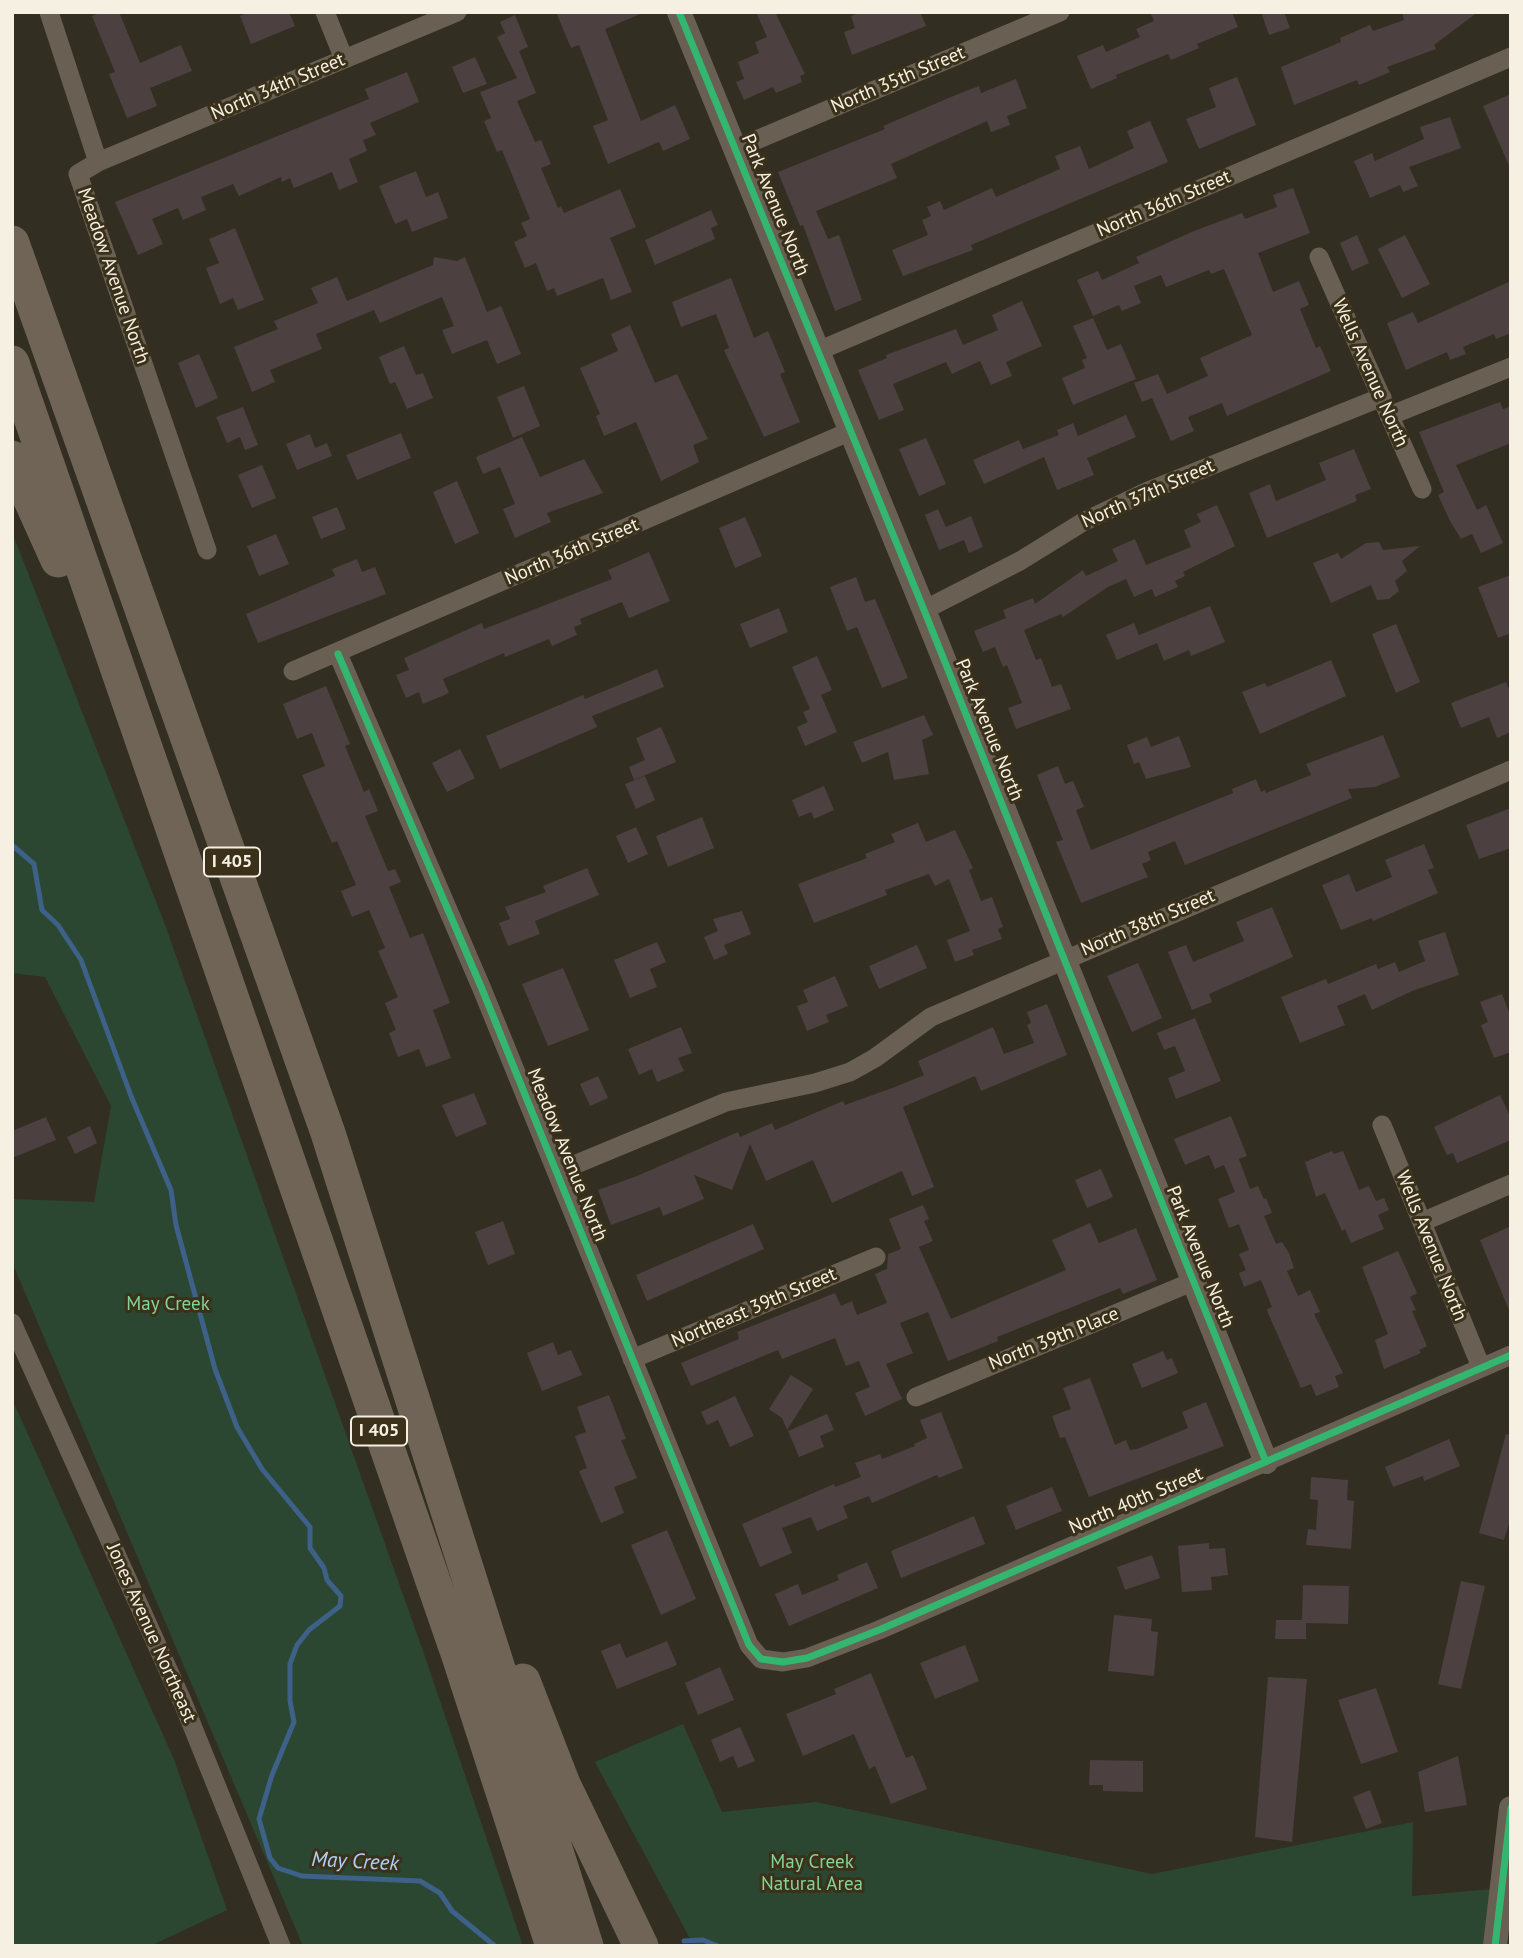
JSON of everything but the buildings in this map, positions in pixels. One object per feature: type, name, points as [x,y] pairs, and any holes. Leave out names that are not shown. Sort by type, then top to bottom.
[{"type":"highway","name":"I 405","points":[[12,243],[328,1133],[438,1485],[548,1882],[553,1946]]},
{"type":"highway","name":"I 405","points":[[12,363],[458,1656],[548,1882],[586,1946]]},
{"type":"highway","points":[[12,458],[143,749]]},
{"type":"highway","points":[[438,1485],[493,1606],[564,1784],[641,1946]]},
{"type":"street","name":"Meadow Avenue North","points":[[49,12],[98,162],[78,174],[207,550]]},
{"type":"street","points":[[325,12],[344,59]]},
{"type":"street","name":"North 34th Street","points":[[98,162],[457,12]]},
{"type":"street","name":"Park Avenue North","points":[[679,12],[924,610],[1266,1462]]},
{"type":"street","name":"North 35th Street","points":[[735,149],[1060,12]]},
{"type":"street","name":"North 36th Street","points":[[818,351],[1511,57]]},
{"type":"street","name":"Wells Avenue North","points":[[1319,257],[1422,489]]},
{"type":"street","points":[[1389,416],[1511,368]]},
{"type":"street","name":"North 37th Street","points":[[924,610],[1020,561],[1083,522],[1148,491],[1382,397]]},
{"type":"street","name":"North 36th Street","points":[[293,671],[338,654],[851,431]]},
{"type":"street","name":"Meadow Avenue North","points":[[338,654],[557,1172],[749,1645],[754,1654],[769,1662]]},
{"type":"street","name":"North 38th Street","points":[[557,1172],[726,1102],[815,1083],[850,1072],[875,1058],[931,1017],[1511,770]]},
{"type":"street","name":"Wells Avenue North","points":[[1382,1125],[1481,1367]]},
{"type":"street","points":[[1422,1222],[1511,1184]]},
{"type":"street","name":"Northeast 39th Street","points":[[632,1359],[876,1257]]},
{"type":"street","name":"North 39th Place","points":[[916,1396],[1192,1282]]},
{"type":"street","name":"Jones Avenue Northeast","points":[[12,1323],[183,1703],[282,1946]]},
{"type":"street","name":"North 40th Street","points":[[769,1662],[807,1658],[879,1630],[1511,1355]]},
{"type":"street","points":[[1495,1946],[1507,1876],[1511,1808]]},
{"type":"green space","name":"May Creek","points":[[12,532],[164,922],[423,1651],[523,1946],[303,1946],[12,1262],[12,1199],[94,1202],[111,1106],[45,977],[12,973]]},
{"type":"green space","points":[[12,1399],[173,1757],[227,1910],[150,1946],[12,1946]]},
{"type":"green space","name":"May Creek Natural Area","points":[[683,1724],[722,1812],[816,1802],[1152,1874],[1413,1822],[1412,1896],[1493,1889],[1485,1946],[694,1946],[595,1762]]},
{"type":"waterway","name":"May Creek","points":[[12,845],[34,864],[42,910],[58,925],[81,960],[131,1096],[171,1190],[176,1225],[215,1369],[237,1427],[262,1469],[310,1527],[310,1548],[324,1568],[327,1580],[341,1596],[340,1606],[309,1630],[297,1645],[290,1664],[290,1701],[294,1722],[272,1775],[259,1819],[270,1858],[278,1868],[302,1876],[420,1881],[440,1893],[452,1911],[495,1946]]},
{"type":"waterway","name":"May Creek","points":[[684,1941],[703,1940],[718,1946]]},
{"type":"cycle path","points":[[679,12],[924,610],[1266,1462]]},
{"type":"cycle path","points":[[338,654],[482,989],[749,1645],[761,1659],[783,1662],[807,1658],[879,1630],[1511,1355]]},
{"type":"cycle path","points":[[1495,1946],[1511,1808]]}]
